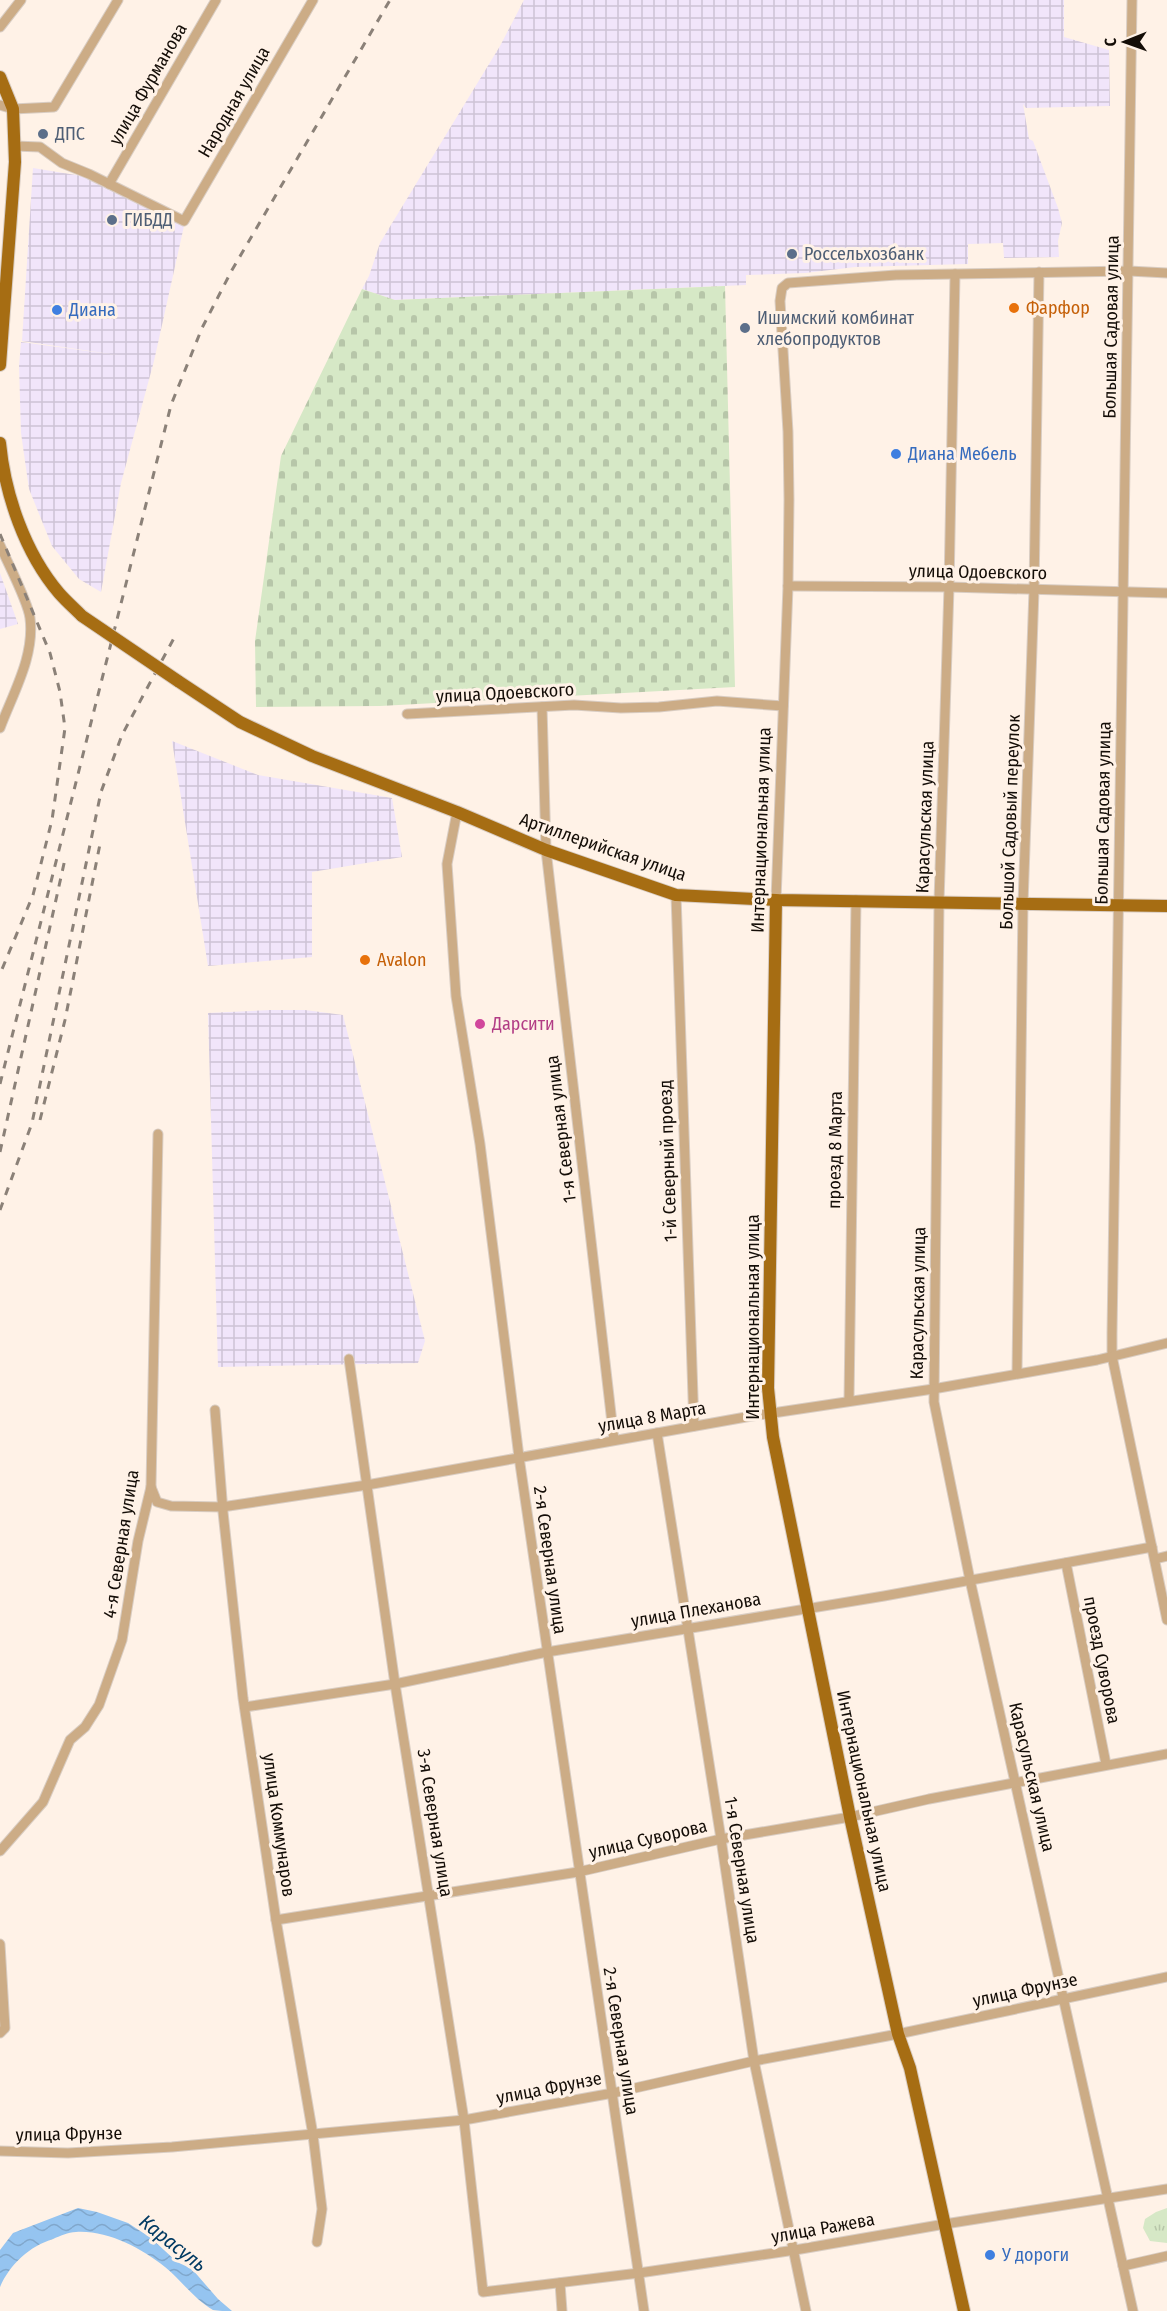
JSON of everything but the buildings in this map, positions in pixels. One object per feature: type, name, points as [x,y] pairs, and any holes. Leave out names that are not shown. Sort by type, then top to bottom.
[{"type":"main road","points":[[0,77],[13,109],[15,146],[0,365]]},
{"type":"main road","name":"Артиллерийская улица","points":[[0,442],[6,482],[26,539],[40,567],[59,593],[82,616],[240,722],[312,756],[457,812],[546,850],[676,895],[776,900],[1167,906]]},
{"type":"main road","name":"Интернациональная улица","points":[[776,900],[768,1388],[773,1437],[850,1816],[898,2034],[910,2068],[964,2311]]},
{"type":"street","points":[[0,27],[21,0]]},
{"type":"street","points":[[0,105],[13,109],[54,107],[118,0]]},
{"type":"street","name":"улица Фурманова","points":[[109,184],[216,0]]},
{"type":"street","name":"Народная улица","points":[[109,184],[184,220],[313,0]]},
{"type":"street","name":"Большая Садовая улица","points":[[1132,0],[1113,1356],[1167,1620]]},
{"type":"street","points":[[15,146],[40,147],[62,163],[109,184]]},
{"type":"street","points":[[955,274],[1129,271],[1167,273]]},
{"type":"street","name":"Большой Садовый переулок","points":[[1017,1373],[1023,903],[1034,590],[1039,272]]},
{"type":"street","name":"Интернациональная улица","points":[[776,900],[788,586],[788,432],[780,301],[782,288],[788,283],[896,275],[955,274]]},
{"type":"street","name":"Карасульская улица","points":[[955,274],[949,587],[939,902],[933,1389],[970,1580],[1133,2311]]},
{"type":"street","points":[[0,545],[30,616],[30,639],[25,664],[0,728]]},
{"type":"street","name":"улица Одоевского","points":[[788,586],[1167,592]]},
{"type":"street","name":"улица Одоевского","points":[[407,714],[542,706],[659,707],[717,701],[783,706]]},
{"type":"street","name":"1-я Северная улица","points":[[542,706],[546,850],[614,1440]]},
{"type":"street","name":"2-я Северная улица","points":[[457,812],[447,864],[456,996],[480,1144],[519,1456],[644,2311]]},
{"type":"street","name":"1-й Северный проезд","points":[[676,895],[694,1426]]},
{"type":"street","name":"проезд 8 Марта","points":[[849,1400],[856,900]]},
{"type":"street","name":"4-я Северная улица","points":[[0,1851],[44,1802],[70,1740],[85,1727],[99,1705],[122,1640],[138,1541],[151,1487],[159,1134]]},
{"type":"street","name":"улица 8 Марта","points":[[157,1502],[171,1506],[222,1507],[367,1485],[519,1456],[770,1413],[933,1389],[1113,1356],[1167,1343]]},
{"type":"street","name":"3-я Северная улица","points":[[349,1359],[395,1684],[464,2120],[483,2292]]},
{"type":"street","name":"улица Коммунаров","points":[[215,1410],[222,1507],[245,1707],[276,1920],[313,2135],[322,2209],[316,2242]]},
{"type":"street","name":"1-я Северная улица","points":[[657,1433],[754,2061],[806,2311]]},
{"type":"street","points":[[145,1510],[157,1502],[151,1487]]},
{"type":"street","name":"улица Плеханова","points":[[245,1707],[395,1684],[547,1652],[1152,1547]]},
{"type":"street","points":[[1155,1559],[1167,1556]]},
{"type":"street","name":"проезд Суворова","points":[[1066,1563],[1106,1764]]},
{"type":"street","name":"улица Суворова","points":[[276,1920],[579,1872],[721,1839],[1167,1754]]},
{"type":"street","points":[[0,1944],[5,2028],[0,2033]]},
{"type":"street","name":"улица Фрунзе","points":[[0,2151],[68,2153],[194,2146],[464,2120],[613,2093],[754,2061],[898,2034],[1167,1977]]},
{"type":"street","name":"улица Ражева","points":[[483,2292],[639,2273],[795,2250],[1167,2189]]},
{"type":"street","points":[[1123,2266],[1167,2256]]},
{"type":"street","points":[[560,2283],[562,2311]]},
{"type":"shaded area","points":[[524,0],[1064,0],[1064,37],[1109,50],[1110,106],[1026,108],[1023,104],[1029,139],[1033,141],[1062,223],[1058,241],[1059,257],[1004,258],[1003,243],[968,244],[968,264],[855,267],[805,273],[746,275],[746,285],[395,300],[362,289],[380,243],[500,46]]},
{"type":"shaded area","points":[[33,168],[88,177],[184,226],[154,361],[121,483],[101,592],[79,579],[52,546],[29,489],[21,433],[19,366],[21,342],[124,356],[22,341]]},
{"type":"shaded area","points":[[0,573],[18,624],[0,629]]},
{"type":"shaded area","points":[[172,741],[258,775],[392,798],[402,857],[312,872],[312,957],[208,966]]},
{"type":"shaded area","points":[[305,1010],[343,1015],[425,1341],[418,1363],[218,1367],[208,1013]]},
{"type":"green space","points":[[725,286],[735,687],[380,706],[256,707],[255,641],[281,456],[362,289],[395,300]]},
{"type":"green space","points":[[1167,2208],[1167,2243],[1150,2241],[1143,2228],[1145,2219]]},
{"type":"water","points":[[78,2208],[128,2223],[151,2238],[177,2262],[192,2269],[218,2299],[232,2311],[213,2310],[206,2306],[165,2267],[145,2253],[111,2237],[88,2232],[67,2233],[36,2246],[15,2264],[0,2287],[0,2250],[13,2233]]},
{"type":"railway","points":[[0,1084],[171,405],[202,328],[232,270],[390,0]]},
{"type":"railway","points":[[0,534],[50,653],[60,692],[65,728],[52,820],[33,895],[0,974]]},
{"type":"railway","points":[[0,1210],[32,1123],[101,792],[122,735],[174,638]]},
{"type":"railway","points":[[40,1120],[65,1020],[101,839]]},
{"type":"railway","points":[[0,1152],[65,859]]},
{"type":"place","name":"ДПС","points":[[43,134]]},
{"type":"place","name":"ГИБДД","points":[[112,220]]},
{"type":"place","name":"Россельхозбанк","points":[[792,254]]},
{"type":"place","name":"Фарфор","points":[[1014,308]]},
{"type":"place","name":"Диана","points":[[57,310]]},
{"type":"place","name":"Ишимский комбинат хлебопродуктов","points":[[745,328]]},
{"type":"place","name":"Диана Мебель","points":[[896,454]]},
{"type":"place","name":"Avalon","points":[[365,960]]},
{"type":"place","name":"Дарсити","points":[[480,1024]]},
{"type":"place","name":"У дороги","points":[[990,2255]]},
{"type":"water label","name":"Карасуль","points":[[173,2243]]}]
